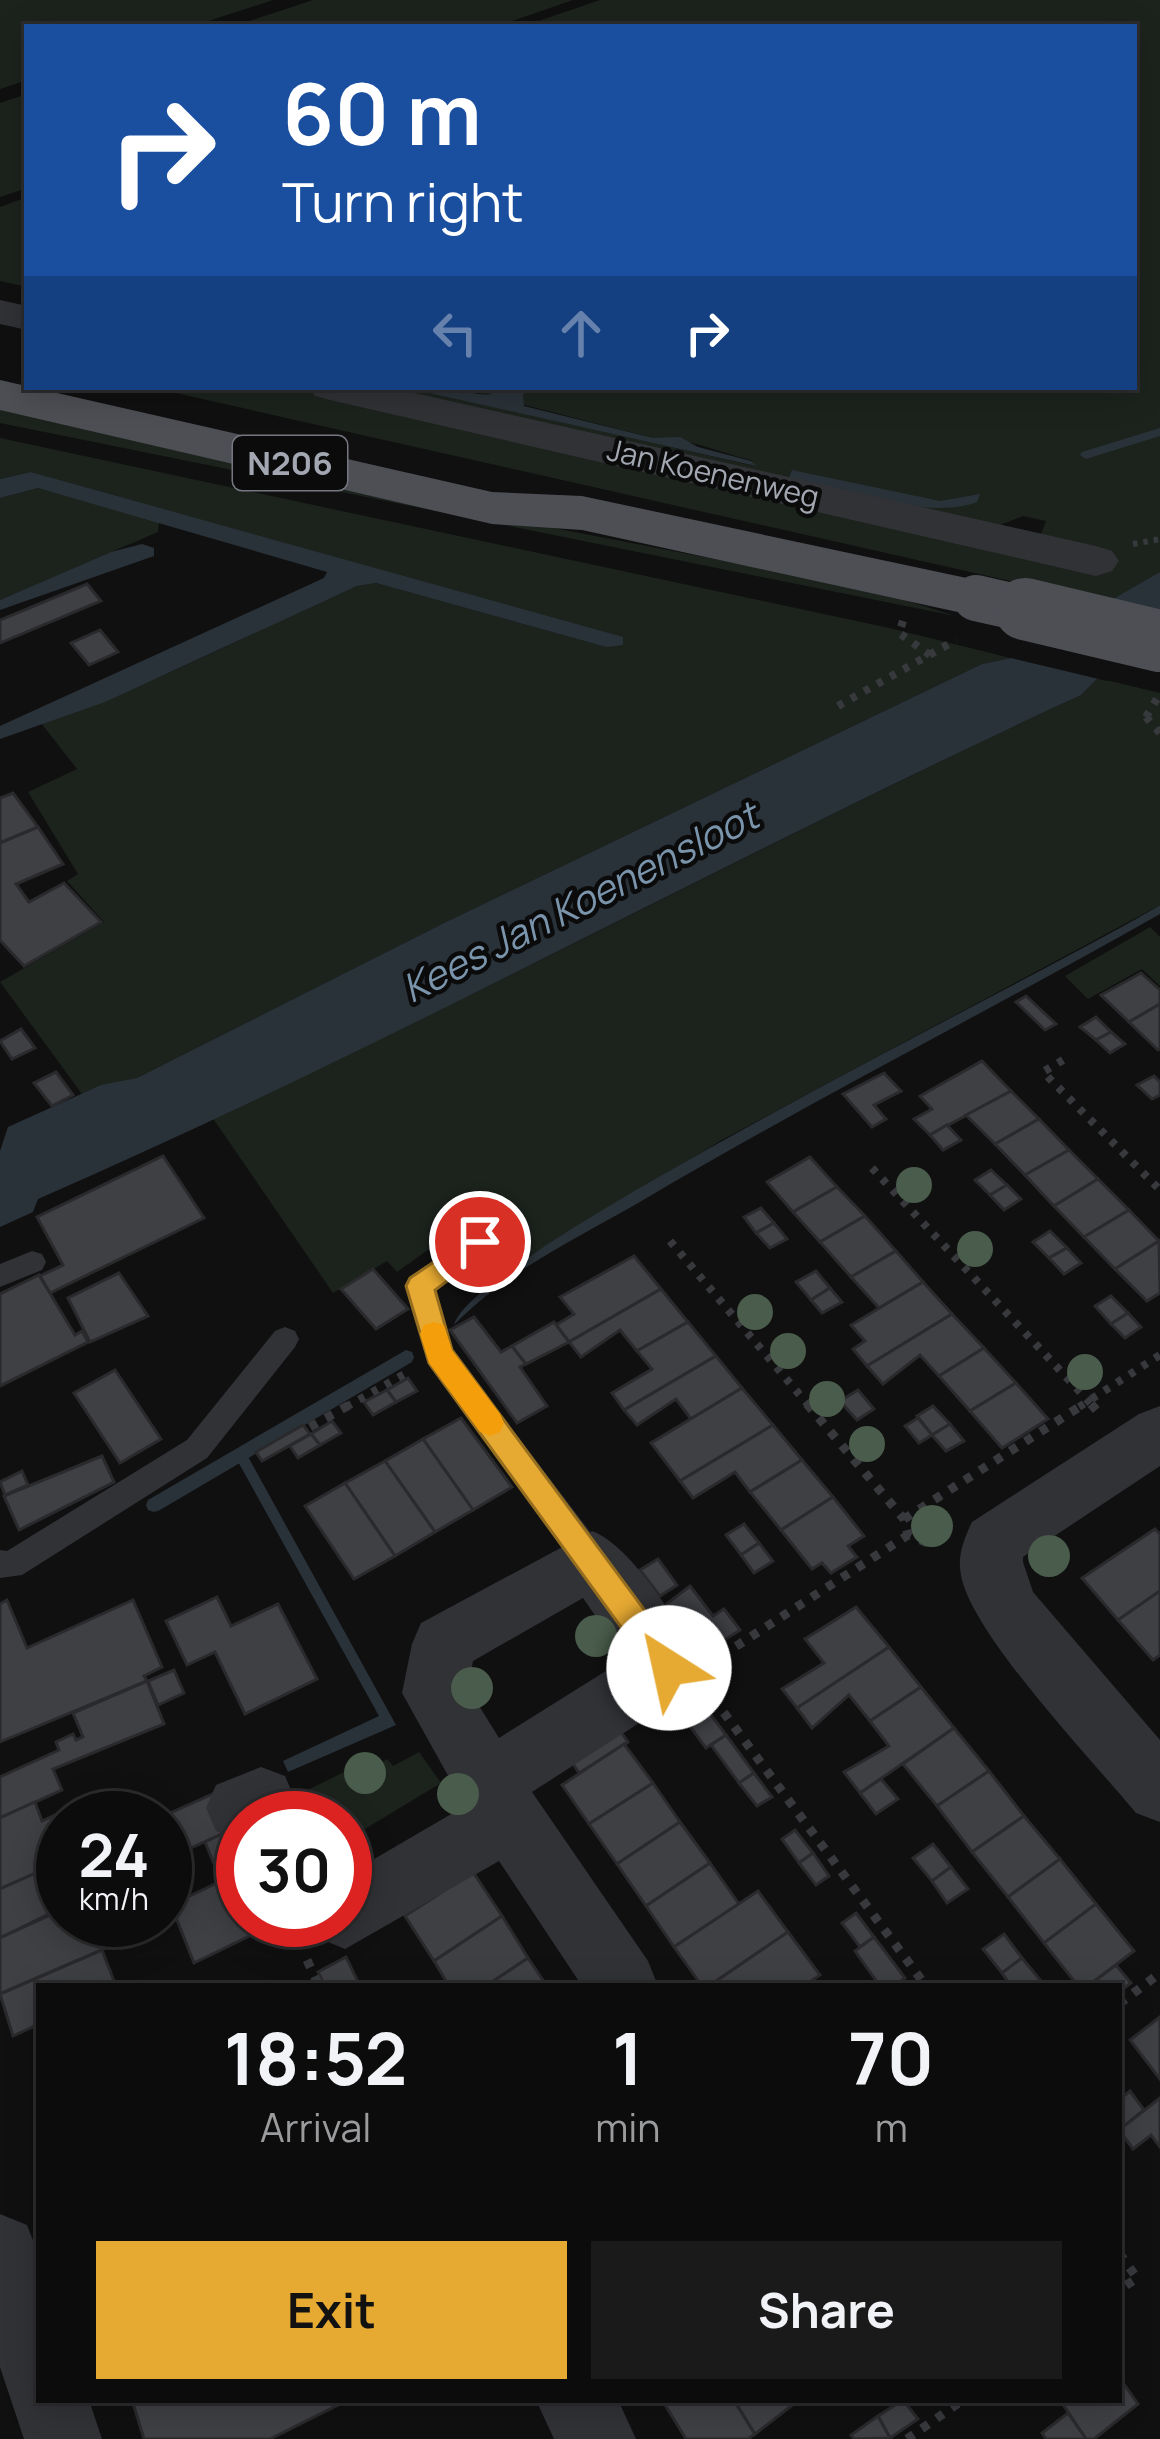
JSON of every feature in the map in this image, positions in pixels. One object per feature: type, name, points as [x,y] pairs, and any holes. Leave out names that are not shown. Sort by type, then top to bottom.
[{"type":"main road","name":"Jan Koenenweg","points":[[117,390],[478,472],[582,513],[964,620],[1160,640]]},
{"type":"main road","name":"Jan Koenenweg","points":[[0,395],[492,508],[582,513]]},
{"type":"street","name":"Jan Koenenweg","points":[[343,390],[1096,561]]},
{"type":"street","points":[[1147,1442],[994,1543],[988,1567],[995,1592],[1010,1613],[1160,1790]]},
{"type":"street","points":[[372,1895],[499,1799],[682,1670],[592,1559],[444,1644],[435,1693],[499,1799],[620,1983]]},
{"type":"street","points":[[0,2252],[36,2359]]},
{"type":"street","points":[[51,2403],[63,2439]]},
{"type":"street","points":[[577,2403],[597,2439]]},
{"type":"lane","points":[[480,1242],[420,1286],[436,1345],[592,1559]]},
{"type":"lane","points":[[0,1276],[32,1262]]},
{"type":"lane","points":[[0,1564],[11,1565],[197,1449],[285,1339]]},
{"type":"path","points":[[905,614],[899,633],[930,655]]},
{"type":"path","points":[[838,706],[930,655],[964,620]]},
{"type":"path","points":[[1147,717],[1160,693]]},
{"type":"path","points":[[1147,717],[1160,716]]},
{"type":"path","points":[[1147,717],[1160,733]]},
{"type":"path","points":[[1063,1060],[1042,1072],[1160,1190]]},
{"type":"path","points":[[872,1168],[1088,1401],[1147,1442]]},
{"type":"path","points":[[670,1241],[904,1519],[908,1535]]},
{"type":"path","points":[[310,1427],[436,1345]]},
{"type":"path","points":[[904,1519],[1160,1355]]},
{"type":"path","points":[[908,1535],[988,1567]]},
{"type":"path","points":[[908,1535],[682,1670],[924,1983]]},
{"type":"path","points":[[1122,2002],[1160,1973]]},
{"type":"path","points":[[1122,2257],[1137,2278],[1122,2288]]},
{"type":"path","points":[[907,2439],[958,2403]]},
{"type":"shaded area","points":[[0,0],[273,0],[199,24],[24,24],[24,81],[0,89]]},
{"type":"shaded area","points":[[313,0],[573,0],[504,24],[240,24]]},
{"type":"shaded area","points":[[600,0],[1160,0],[1160,572],[1108,603],[162,390],[311,390],[991,542],[1039,539],[1046,521],[1023,516],[995,527],[383,390],[426,390],[754,466],[751,460],[690,442],[653,438],[466,390],[1137,390],[1137,24],[530,24]]},
{"type":"shaded area","points":[[24,95],[24,189],[0,197],[0,103]]},
{"type":"shaded area","points":[[24,198],[24,286],[0,281],[0,207]]},
{"type":"shaded area","points":[[0,405],[299,479],[788,573],[896,597],[955,616],[0,423]]},
{"type":"shaded area","points":[[0,438],[1011,658],[982,664],[446,922],[137,1078],[82,1094],[0,982],[104,922],[67,881],[78,874],[28,792],[77,769],[41,723],[161,676],[357,586],[376,583],[606,647],[623,638],[31,472],[0,479]]},
{"type":"shaded area","points":[[38,488],[159,522],[158,532],[0,600],[0,498]]},
{"type":"shaded area","points":[[1098,678],[1160,693],[1160,905],[720,1141],[519,1262],[474,1217],[397,1272],[387,1261],[333,1293],[212,1117],[1081,695]]},
{"type":"shaded area","points":[[1150,927],[1160,937],[1160,986],[1142,969],[1088,999],[1065,976]]},
{"type":"shaded area","points":[[419,1752],[441,1783],[372,1825],[372,1791],[306,1791],[356,1766],[366,1780],[373,1775],[370,1769],[387,1759],[393,1766]]},
{"type":"water","points":[[533,390],[523,394],[524,406],[653,438],[680,437],[756,466],[425,392],[487,395]]},
{"type":"water","points":[[792,470],[940,501],[980,494],[977,502],[957,507],[910,506],[789,478]]},
{"type":"water","points":[[31,472],[623,637],[623,645],[606,647],[376,583],[357,586],[105,702],[0,739],[0,726],[324,578],[327,572],[38,488],[0,498],[0,479]]},
{"type":"water","points":[[142,544],[154,548],[154,556],[0,610],[0,600],[111,552]]},
{"type":"water","name":"Kees Jan Koenensloot","points":[[1160,572],[1160,649],[1098,678],[1081,695],[301,1078],[38,1199],[33,1212],[0,1227],[0,1151],[8,1127],[101,1085],[137,1078],[446,922],[982,664],[1011,658]]},
{"type":"water","points":[[1160,905],[1160,914],[545,1256],[497,1287],[454,1325],[485,1289],[659,1177]]},
{"type":"water","points":[[246,1453],[396,1725],[288,1772],[283,1761],[379,1716],[236,1458]]},
{"type":"pier","points":[[1099,601],[1160,656],[1107,681],[998,655]]},
{"type":"building","points":[[87,584],[101,601],[0,643],[0,620]]},
{"type":"building","points":[[100,630],[118,652],[89,665],[71,643]]},
{"type":"building","points":[[13,793],[38,827],[0,843],[0,798]]},
{"type":"building","points":[[38,827],[63,864],[16,884],[29,902],[64,883],[101,922],[24,966],[0,940],[0,843]]},
{"type":"building","points":[[1141,973],[1160,990],[1160,1004],[1129,1022],[1101,995]]},
{"type":"building","points":[[1026,996],[1056,1024],[1045,1030],[1016,1002]]},
{"type":"building","points":[[1160,1004],[1160,1049],[1158,1050],[1129,1022]]},
{"type":"building","points":[[1096,1017],[1111,1032],[1096,1040],[1080,1027]]},
{"type":"building","points":[[21,1029],[35,1048],[12,1059],[0,1041]]},
{"type":"building","points":[[1111,1032],[1125,1044],[1110,1053],[1096,1040]]},
{"type":"building","points":[[982,1061],[1011,1091],[930,1135],[914,1119],[932,1109],[920,1096]]},
{"type":"building","points":[[56,1072],[73,1095],[52,1106],[34,1083]]},
{"type":"building","points":[[884,1073],[901,1091],[874,1105],[886,1119],[872,1127],[843,1094]]},
{"type":"building","points":[[1154,1076],[1160,1082],[1160,1095],[1152,1099],[1137,1085]]},
{"type":"building","points":[[1011,1091],[1039,1119],[995,1144],[966,1115]]},
{"type":"building","points":[[1039,1119],[1069,1150],[1025,1175],[995,1144]]},
{"type":"building","points":[[947,1125],[961,1140],[943,1150],[930,1135]]},
{"type":"building","points":[[1069,1150],[1098,1179],[1054,1206],[1025,1175]]},
{"type":"building","points":[[163,1156],[204,1218],[50,1293],[40,1276],[63,1265],[37,1217]]},
{"type":"building","points":[[810,1157],[837,1187],[793,1212],[767,1182]]},
{"type":"building","points":[[991,1170],[1007,1185],[990,1195],[975,1180]]},
{"type":"building","points":[[1098,1179],[1129,1210],[1084,1237],[1054,1206]]},
{"type":"building","points":[[1007,1185],[1021,1199],[1004,1210],[990,1195]]},
{"type":"building","points":[[837,1187],[865,1216],[820,1242],[793,1212]]},
{"type":"building","points":[[761,1208],[774,1223],[756,1233],[744,1217]]},
{"type":"building","points":[[1129,1210],[1159,1241],[1115,1269],[1084,1237]]},
{"type":"building","points":[[865,1216],[896,1251],[851,1277],[820,1242]]},
{"type":"building","points":[[774,1223],[787,1239],[770,1248],[756,1233]]},
{"type":"building","points":[[1050,1231],[1067,1248],[1049,1258],[1033,1242]]},
{"type":"building","points":[[1159,1241],[1160,1293],[1147,1301],[1115,1269]]},
{"type":"building","points":[[1067,1248],[1081,1263],[1064,1274],[1049,1258]]},
{"type":"building","points":[[896,1251],[923,1282],[879,1308],[851,1277]]},
{"type":"building","points":[[634,1256],[661,1289],[569,1342],[556,1325],[574,1314],[560,1297]]},
{"type":"building","points":[[373,1269],[408,1309],[376,1329],[341,1289]]},
{"type":"building","points":[[816,1271],[830,1288],[811,1300],[796,1282]]},
{"type":"building","points":[[119,1273],[148,1316],[90,1342],[68,1298]]},
{"type":"building","points":[[39,1275],[75,1335],[82,1331],[88,1342],[0,1386],[0,1294]]},
{"type":"building","points":[[923,1282],[952,1314],[867,1366],[853,1349],[865,1341],[851,1325]]},
{"type":"building","points":[[830,1288],[842,1302],[822,1313],[811,1300]]},
{"type":"building","points":[[661,1289],[688,1322],[637,1351],[620,1330],[581,1357],[569,1342]]},
{"type":"building","points":[[1111,1296],[1128,1313],[1111,1324],[1095,1306]]},
{"type":"building","points":[[1128,1313],[1141,1327],[1125,1338],[1111,1324]]},
{"type":"building","points":[[952,1314],[984,1348],[939,1376],[920,1355],[883,1384],[867,1366]]},
{"type":"building","points":[[474,1317],[501,1352],[512,1346],[526,1364],[520,1367],[547,1406],[517,1423],[450,1330]]},
{"type":"building","points":[[554,1322],[569,1342],[526,1364],[512,1346]]},
{"type":"building","points":[[688,1322],[716,1356],[624,1410],[612,1393],[652,1369],[637,1351]]},
{"type":"building","points":[[984,1348],[1016,1383],[970,1411],[939,1376]]},
{"type":"building","points":[[716,1356],[742,1388],[691,1419],[676,1399],[637,1425],[624,1410]]},
{"type":"building","points":[[115,1370],[161,1439],[120,1463],[74,1393]]},
{"type":"building","points":[[408,1378],[417,1391],[396,1402],[387,1390]]},
{"type":"building","points":[[1016,1383],[1048,1419],[1002,1448],[970,1411]]},
{"type":"building","points":[[742,1388],[773,1425],[680,1481],[651,1443]]},
{"type":"building","points":[[387,1390],[396,1402],[373,1415],[364,1402]]},
{"type":"building","points":[[858,1390],[874,1409],[857,1420],[840,1401]]},
{"type":"building","points":[[933,1406],[950,1424],[932,1435],[917,1416]]},
{"type":"building","points":[[461,1418],[512,1487],[473,1510],[423,1439]]},
{"type":"building","points":[[918,1418],[932,1435],[919,1443],[905,1426]]},
{"type":"building","points":[[332,1421],[341,1433],[320,1445],[311,1434]]},
{"type":"building","points":[[950,1424],[964,1441],[946,1451],[932,1435]]},
{"type":"building","points":[[303,1425],[310,1434],[262,1461],[256,1452]]},
{"type":"building","points":[[773,1425],[802,1460],[750,1492],[735,1472],[693,1498],[680,1481]]},
{"type":"building","points":[[311,1434],[320,1445],[298,1458],[290,1446]]},
{"type":"building","points":[[423,1439],[473,1510],[435,1532],[385,1461]]},
{"type":"building","points":[[102,1456],[114,1482],[19,1530],[4,1496]]},
{"type":"building","points":[[802,1460],[833,1497],[781,1530],[750,1492]]},
{"type":"building","points":[[385,1461],[435,1532],[395,1556],[345,1483]]},
{"type":"building","points":[[22,1471],[28,1485],[5,1495],[0,1482]]},
{"type":"building","points":[[345,1483],[395,1556],[354,1579],[305,1506]]},
{"type":"building","points":[[833,1497],[864,1536],[848,1546],[857,1557],[831,1573],[822,1563],[812,1569],[781,1530]]},
{"type":"building","points":[[744,1524],[759,1543],[741,1555],[726,1535]]},
{"type":"building","points":[[1155,1529],[1160,1534],[1160,1591],[1118,1620],[1082,1578]]},
{"type":"building","points":[[759,1543],[773,1561],[754,1573],[741,1555]]},
{"type":"building","points":[[658,1559],[677,1585],[660,1596],[640,1570]]},
{"type":"building","points":[[690,1586],[713,1616],[724,1609],[740,1630],[702,1655],[664,1606]]},
{"type":"building","points":[[1160,1591],[1160,1655],[1153,1660],[1118,1620]]},
{"type":"building","points":[[217,1597],[231,1626],[278,1604],[317,1679],[245,1714],[215,1652],[187,1665],[166,1621]]},
{"type":"building","points":[[7,1600],[27,1648],[133,1600],[162,1667],[144,1676],[147,1681],[0,1742],[0,1604]]},
{"type":"building","points":[[856,1607],[889,1647],[797,1708],[782,1689],[824,1663],[805,1639]]},
{"type":"building","points":[[889,1647],[921,1687],[870,1721],[849,1695],[812,1728],[797,1708]]},
{"type":"building","points":[[174,1670],[184,1693],[158,1705],[148,1681]]},
{"type":"building","points":[[147,1681],[164,1724],[53,1769],[62,1790],[36,1791],[36,1802],[0,1818],[0,1777],[59,1750],[56,1742],[73,1734],[76,1740],[83,1737],[73,1713]]},
{"type":"building","points":[[921,1687],[954,1728],[860,1793],[844,1772],[889,1746],[870,1721]]},
{"type":"building","points":[[697,1696],[726,1735],[706,1748],[677,1709]]},
{"type":"building","points":[[618,1728],[628,1742],[579,1773],[570,1759]]},
{"type":"building","points":[[954,1728],[989,1771],[937,1806],[903,1764]]},
{"type":"building","points":[[726,1735],[754,1773],[739,1783],[711,1745]]},
{"type":"building","points":[[624,1744],[653,1783],[589,1824],[562,1785]]},
{"type":"building","points":[[989,1771],[1024,1816],[972,1852],[937,1806]]},
{"type":"building","points":[[754,1773],[772,1797],[757,1806],[739,1783]]},
{"type":"building","points":[[881,1779],[898,1799],[876,1814],[860,1793]]},
{"type":"building","points":[[653,1783],[680,1822],[617,1864],[589,1824]]},
{"type":"building","points":[[216,1793],[216,1837],[192,1847],[192,1803]]},
{"type":"building","points":[[35,1802],[36,1873],[0,1889],[0,1818]]},
{"type":"building","points":[[1024,1816],[1060,1859],[1008,1897],[972,1852]]},
{"type":"building","points":[[680,1822],[710,1863],[646,1906],[617,1864]]},
{"type":"building","points":[[795,1830],[813,1853],[799,1863],[782,1839]]},
{"type":"building","points":[[216,1837],[216,1869],[205,1842]]},
{"type":"building","points":[[933,1844],[951,1867],[932,1881],[913,1858]]},
{"type":"building","points":[[813,1853],[829,1876],[816,1885],[799,1863]]},
{"type":"building","points":[[1060,1859],[1096,1904],[1044,1943],[1008,1897]]},
{"type":"building","points":[[710,1863],[739,1904],[674,1947],[646,1906]]},
{"type":"building","points":[[951,1867],[968,1889],[947,1903],[932,1881]]},
{"type":"building","points":[[473,1872],[502,1916],[434,1961],[405,1916]]},
{"type":"building","points":[[36,1873],[36,1920],[0,1938],[0,1889]]},
{"type":"building","points":[[216,1883],[216,1947],[227,1947],[194,1963],[188,1947],[192,1947],[192,1895]]},
{"type":"building","points":[[758,1891],[788,1932],[713,1983],[700,1983],[674,1947]]},
{"type":"building","points":[[1096,1904],[1134,1951],[1092,1983],[1076,1983],[1044,1943]]},
{"type":"building","points":[[856,1913],[874,1937],[860,1947],[842,1923]]},
{"type":"building","points":[[502,1916],[528,1958],[490,1983],[447,1983],[434,1961]]},
{"type":"building","points":[[36,1922],[36,1947],[104,1949],[0,1994],[0,1938]]},
{"type":"building","points":[[788,1932],[820,1975],[808,1983],[713,1983]]},
{"type":"building","points":[[1004,1934],[1022,1958],[1002,1973],[983,1949]]},
{"type":"building","points":[[874,1937],[905,1978],[898,1983],[878,1983],[855,1951]]},
{"type":"building","points":[[102,1950],[115,1983],[36,1983],[36,2025],[13,2036],[0,1994]]},
{"type":"building","points":[[346,1957],[359,1983],[324,1983],[318,1972]]},
{"type":"building","points":[[528,1958],[545,1983],[490,1983]]},
{"type":"building","points":[[1022,1958],[1041,1981],[1009,1983],[1002,1973]]},
{"type":"building","points":[[1116,1965],[1131,1983],[1122,1990],[1122,1983],[1092,1983]]},
{"type":"building","points":[[1160,2017],[1160,2079],[1130,2040]]},
{"type":"building","points":[[1130,2091],[1144,2110],[1122,2128],[1122,2098]]},
{"type":"building","points":[[1160,2098],[1160,2147],[1151,2135],[1133,2149],[1122,2128]]},
{"type":"building","points":[[1122,2381],[1138,2404],[1094,2439],[1086,2439],[1062,2403],[1122,2403]]},
{"type":"building","points":[[133,2403],[342,2403],[270,2439],[144,2439]]},
{"type":"building","points":[[664,2403],[736,2403],[755,2434],[748,2439],[686,2439]]},
{"type":"building","points":[[736,2403],[795,2403],[755,2434]]},
{"type":"building","points":[[905,2403],[918,2419],[890,2438],[878,2416]]},
{"type":"building","points":[[1068,2413],[1086,2439],[1046,2439],[1042,2433]]},
{"type":"building","points":[[878,2416],[890,2438],[854,2439],[851,2435]]},
{"type":"waterway","points":[[1086,455],[1160,432]]},
{"type":"waterway","points":[[154,1505],[406,1357]]},
{"type":"slow traffic","points":[[434,1334],[439,1355],[490,1423]]},
{"type":"route","points":[[480,1242],[420,1286],[439,1355],[669,1668]]}]
